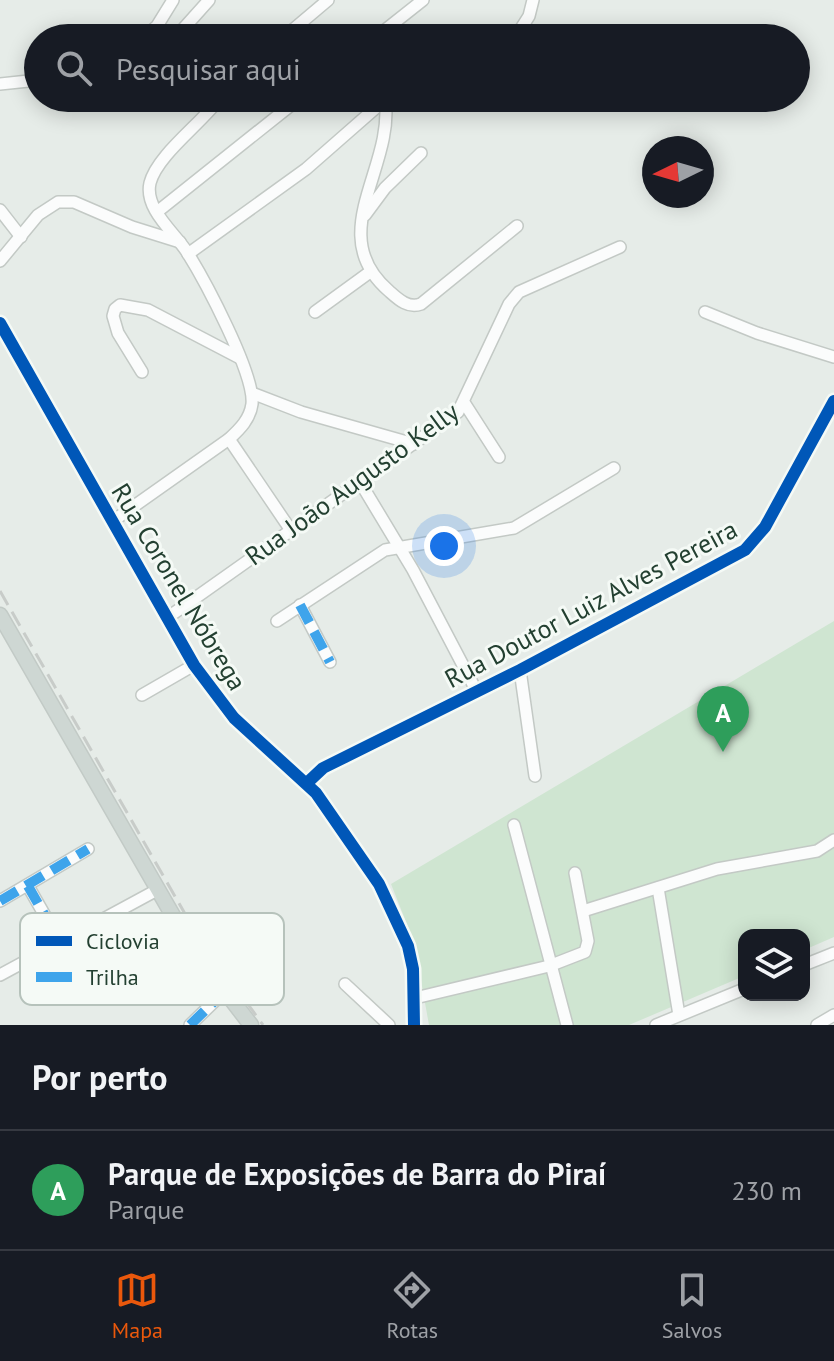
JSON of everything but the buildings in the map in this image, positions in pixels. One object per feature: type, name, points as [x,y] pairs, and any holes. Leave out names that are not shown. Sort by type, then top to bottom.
[{"type":"main road","points":[[0,615],[172,913]]},
{"type":"main road","points":[[234,1005],[251,1025]]},
{"type":"street","points":[[158,24],[173,0]]},
{"type":"street","points":[[188,24],[209,0]]},
{"type":"street","points":[[300,24],[328,0]]},
{"type":"street","points":[[393,24],[423,0]]},
{"type":"street","points":[[524,24],[533,0]]},
{"type":"street","points":[[0,84],[24,81]]},
{"type":"street","points":[[113,521],[229,439],[247,418],[252,393],[240,358],[188,254],[157,212],[149,189],[155,172],[208,112]]},
{"type":"street","points":[[157,212],[282,112]]},
{"type":"street","points":[[188,254],[306,169],[371,112]]},
{"type":"street","points":[[386,112],[383,148],[359,221],[360,242],[370,272],[391,293],[415,306],[517,226]]},
{"type":"street","points":[[359,221],[385,188],[421,153]]},
{"type":"street","points":[[0,261],[47,206],[74,202],[132,227],[180,242]]},
{"type":"street","points":[[0,210],[21,237]]},
{"type":"street","name":"Rua João Augusto Kelly","points":[[167,618],[451,419],[465,404],[509,304],[519,292],[620,247]]},
{"type":"street","points":[[315,312],[370,272]]},
{"type":"street","points":[[142,372],[114,323],[115,309],[120,305],[148,310],[240,358]]},
{"type":"street","points":[[705,312],[769,337],[834,357]]},
{"type":"street","name":"Rua Coronel Nóbrega","points":[[0,323],[194,665],[234,718],[307,783],[379,884],[408,946],[415,998],[414,1025]]},
{"type":"street","points":[[252,393],[301,412],[414,444]]},
{"type":"street","name":"Rua Doutor Luiz Alves Pereira","points":[[307,783],[323,768],[520,670],[731,559],[756,540],[834,401]]},
{"type":"street","points":[[465,404],[499,457]]},
{"type":"street","points":[[229,439],[290,529]]},
{"type":"street","points":[[277,621],[376,554],[399,547],[514,528],[614,468]]},
{"type":"street","points":[[360,482],[399,547],[477,692]]},
{"type":"street","points":[[300,605],[330,662]]},
{"type":"street","points":[[142,695],[194,665]]},
{"type":"street","points":[[520,670],[535,776]]},
{"type":"street","points":[[514,825],[567,1025]]},
{"type":"street","points":[[583,911],[717,869],[817,851],[834,840]]},
{"type":"street","points":[[0,901],[88,849]]},
{"type":"street","points":[[415,998],[549,966],[585,952],[588,941],[575,873]]},
{"type":"street","points":[[28,886],[43,913]]},
{"type":"street","points":[[658,888],[679,1015]]},
{"type":"street","points":[[114,913],[157,890]]},
{"type":"street","points":[[810,963],[834,953]]},
{"type":"street","points":[[0,975],[20,964]]},
{"type":"street","points":[[345,984],[389,1025]]},
{"type":"street","points":[[656,1025],[738,991]]},
{"type":"street","points":[[190,1025],[211,1005]]},
{"type":"street","points":[[817,1025],[834,1015]]},
{"type":"green space","points":[[834,621],[834,937],[810,947],[810,929],[738,929],[738,979],[629,1025],[429,1025],[414,942],[391,884]]},
{"type":"railway","points":[[0,591],[185,913]]},
{"type":"railway","points":[[248,1005],[263,1025]]},
{"type":"marked path","points":[[300,605],[330,662]]},
{"type":"marked path","points":[[0,901],[88,849]]},
{"type":"marked path","points":[[28,886],[43,913]]},
{"type":"marked path","points":[[190,1025],[211,1005]]},
{"type":"cycle path","points":[[0,323],[194,665],[234,718],[316,793],[379,884],[408,946],[413,969],[414,1025]]},
{"type":"cycle path","points":[[307,783],[323,768],[520,670],[745,550],[765,527],[834,401]]},
{"type":"place","name":"Parque de Exposições de Barra do Piraí","points":[[723,752]]}]
